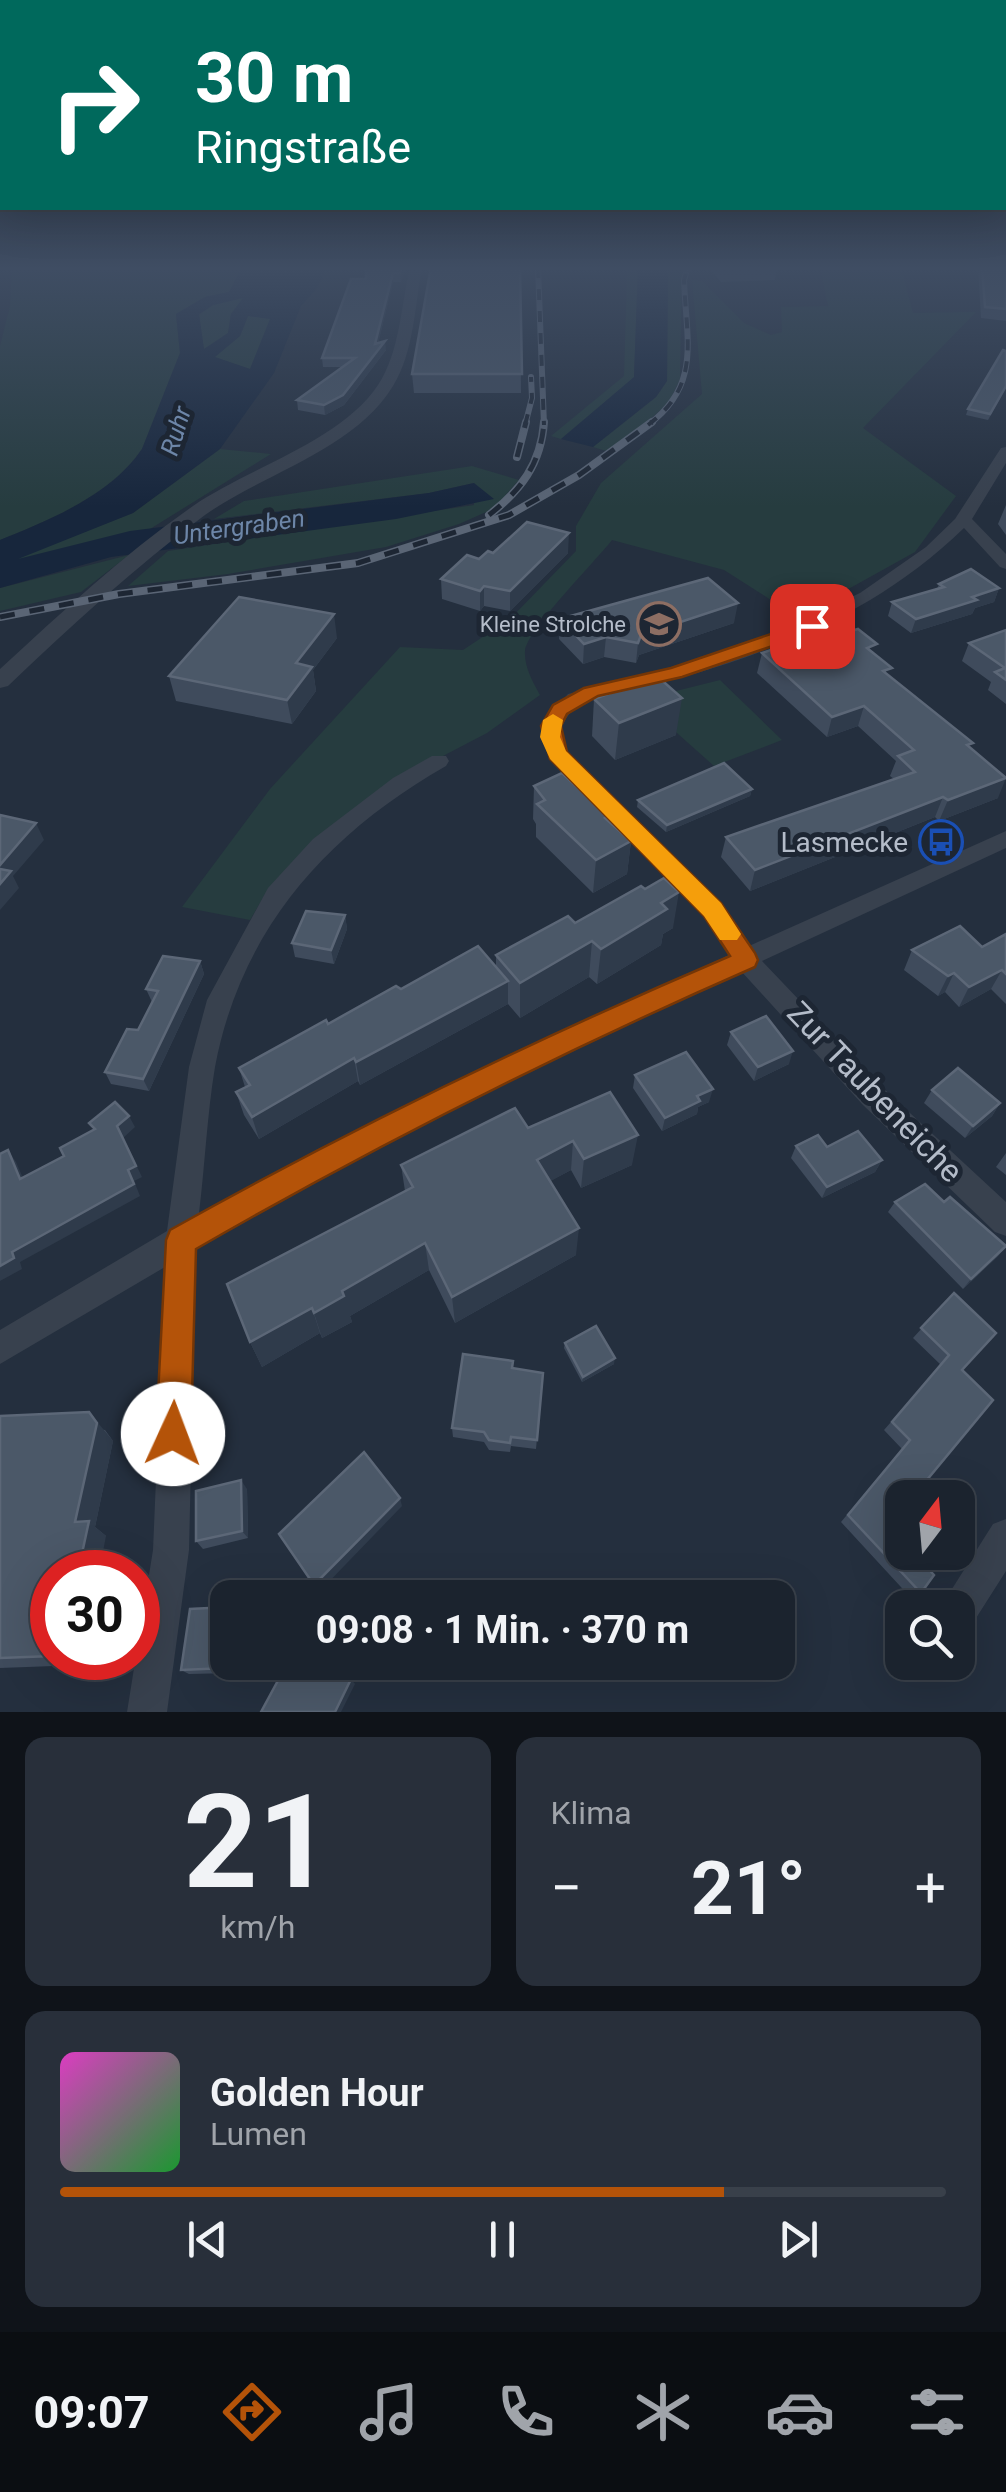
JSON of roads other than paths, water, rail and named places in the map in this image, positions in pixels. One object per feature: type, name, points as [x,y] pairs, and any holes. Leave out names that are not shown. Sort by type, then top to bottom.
[{"type":"street","points":[[0,681],[118,574],[206,506],[343,424],[378,396],[400,347]]},
{"type":"street","points":[[1006,451],[964,519],[1006,564]]},
{"type":"street","name":"Zur Taubeneiche","points":[[964,519],[928,553],[835,615],[732,656],[575,698],[555,717],[550,737],[557,754],[712,910],[746,960],[925,1149],[1006,1222]]},
{"type":"street","points":[[147,1712],[172,1550],[181,1240],[202,1067],[220,1000],[276,894],[321,845],[400,783],[440,761]]},
{"type":"street","points":[[0,1348],[324,1159],[562,1040],[746,960],[1006,839]]},
{"type":"street","points":[[972,1590],[1006,1536]]},
{"type":"water","points":[[179,347],[227,347],[215,357],[250,369],[259,347],[285,347],[274,373],[220,449],[133,513],[18,559],[130,531],[429,493],[474,483],[494,499],[396,519],[111,557],[0,588],[0,540],[97,493],[129,465],[142,449]]},
{"type":"water","points":[[635,347],[667,347],[667,381],[656,397],[593,447],[561,439],[634,377]]},
{"type":"railway","points":[[541,347],[544,423]]},
{"type":"railway","points":[[649,424],[677,394],[684,377],[688,347]]},
{"type":"railway","points":[[525,425],[532,398],[531,377]]},
{"type":"railway","points":[[517,457],[526,422]]},
{"type":"railway","points":[[649,424],[652,422]]},
{"type":"railway","points":[[489,515],[527,475],[539,451],[544,423]]},
{"type":"railway","points":[[0,617],[119,594],[358,563],[509,515],[579,475],[649,424]]},
{"type":"place","name":"Kleine Strolche","points":[[659,624]]},
{"type":"place","name":"Lasmecke","points":[[941,842]]},
{"type":"water label","name":"Ruhr","points":[[176,431]]},
{"type":"water label","name":"Untergraben","points":[[239,527]]}]
